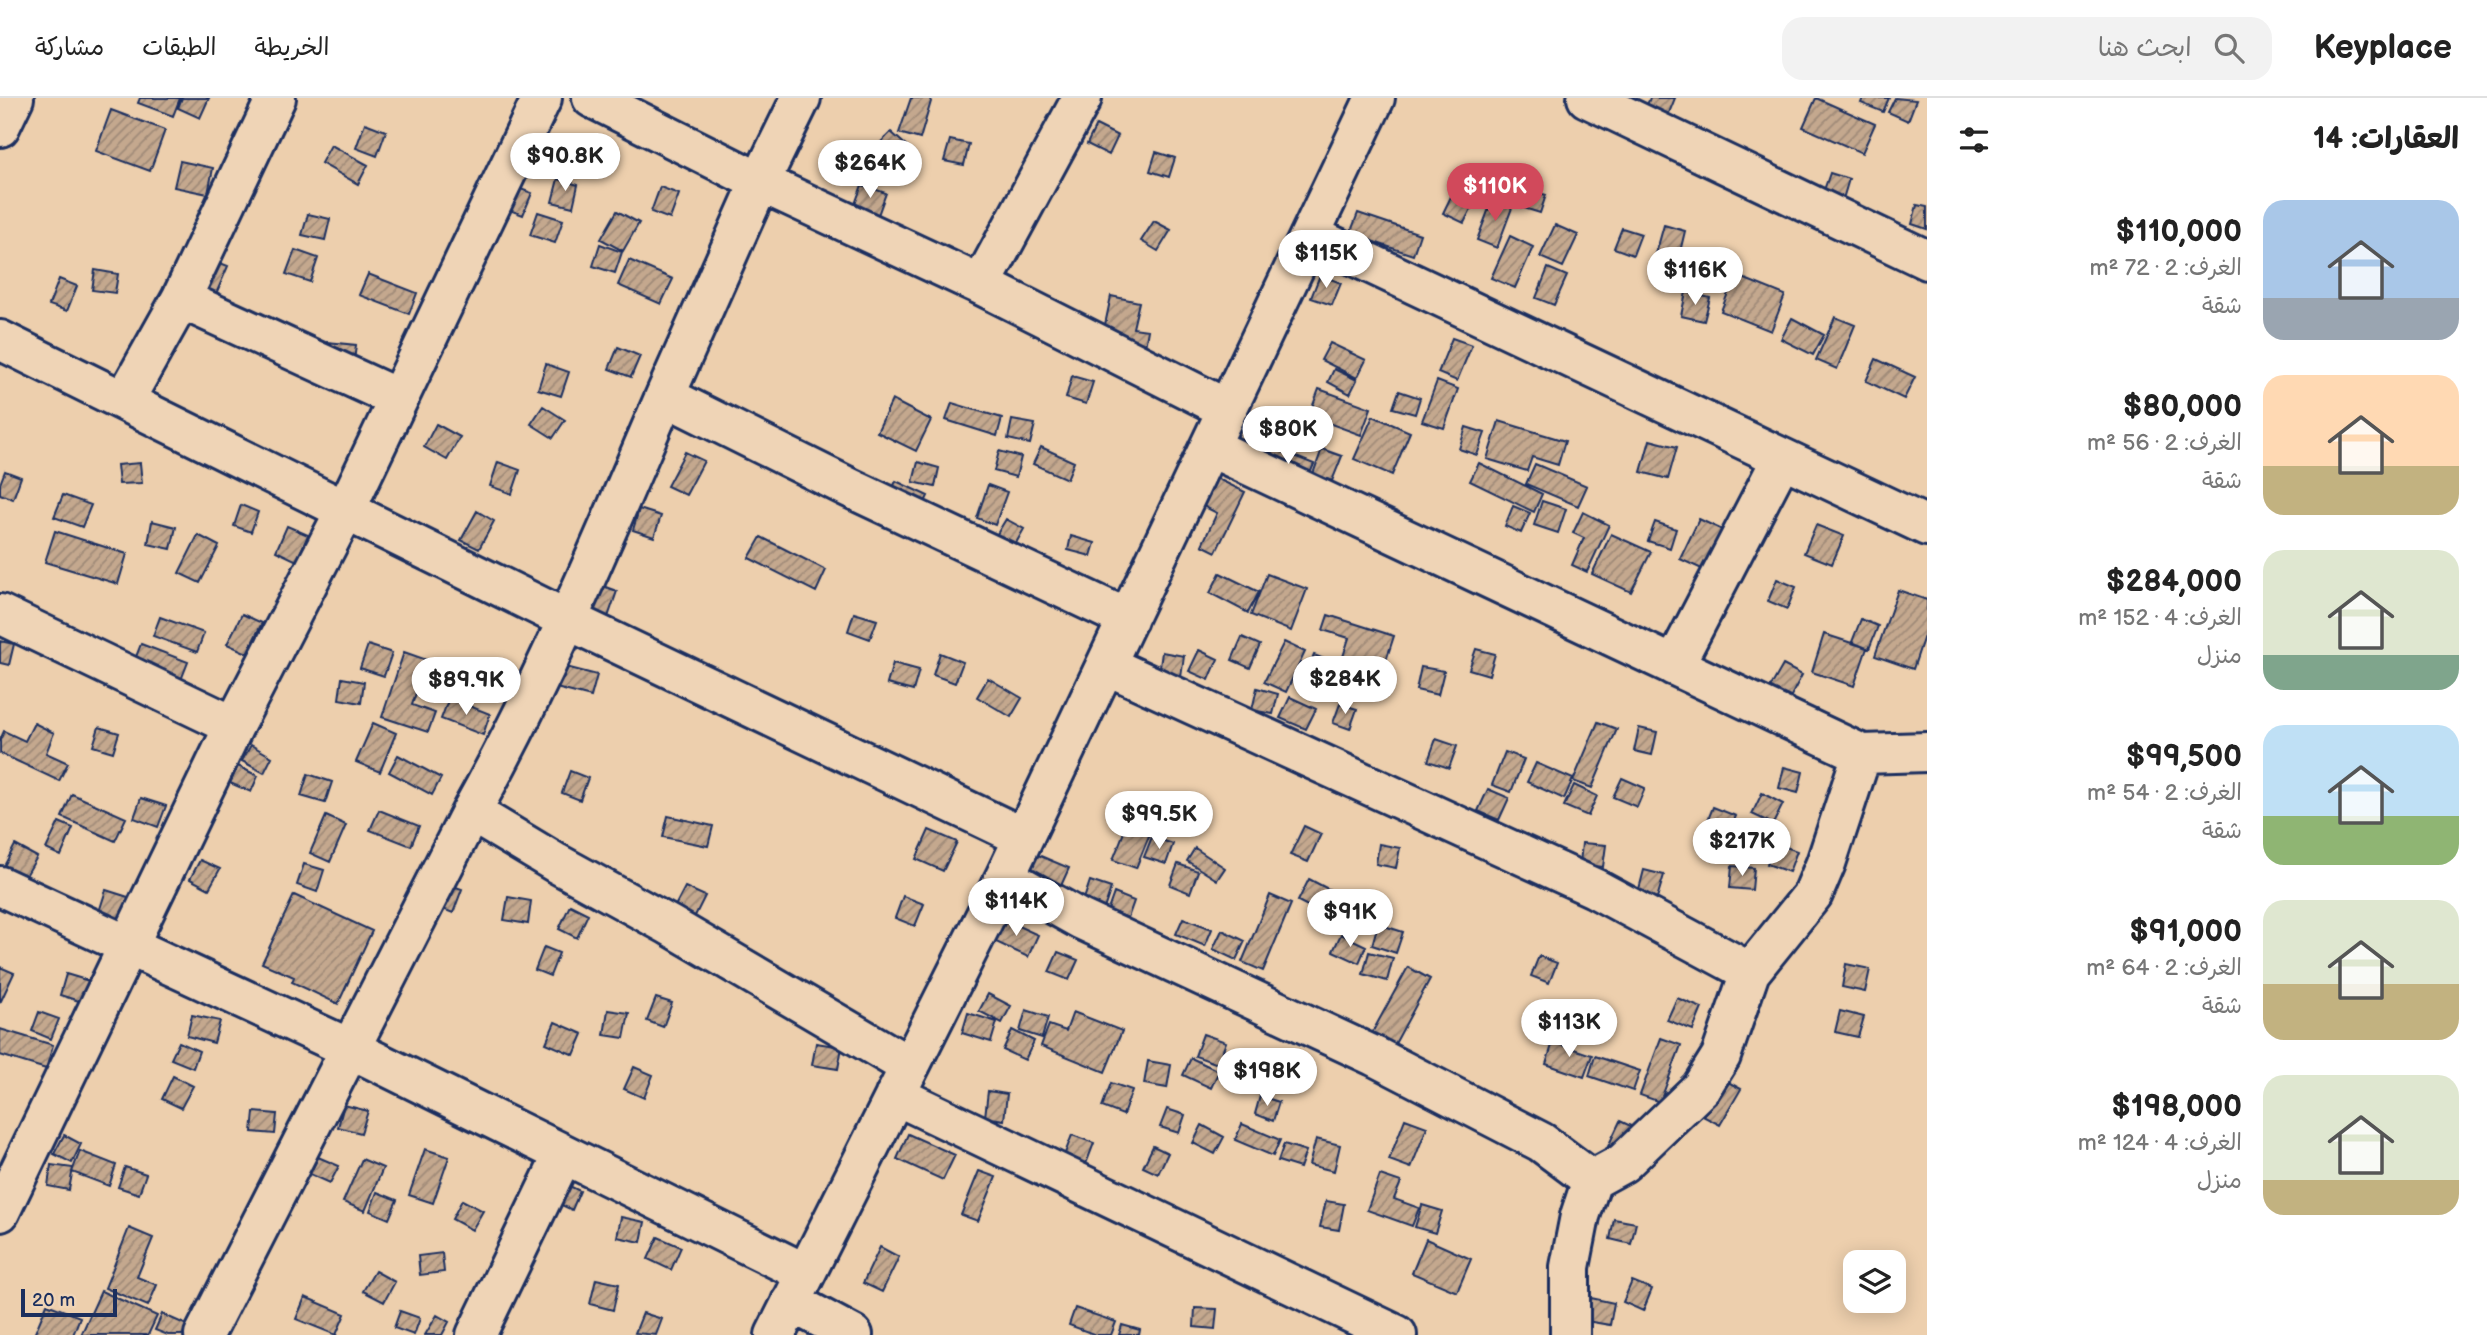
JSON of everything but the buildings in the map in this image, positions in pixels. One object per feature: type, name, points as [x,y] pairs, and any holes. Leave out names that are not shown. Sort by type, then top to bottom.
[{"type":"street","points":[[0,127],[14,98]]},
{"type":"street","points":[[124,401],[181,299],[276,98]]},
{"type":"street","points":[[0,1212],[234,726],[345,511],[542,98]]},
{"type":"street","points":[[592,98],[760,183],[981,285],[1227,410]]},
{"type":"street","points":[[204,1335],[471,812],[514,734],[568,620],[760,183],[801,98]]},
{"type":"street","points":[[981,285],[1082,98]]},
{"type":"street","points":[[790,1303],[1004,877],[1375,98]]},
{"type":"street","points":[[1587,98],[1838,215],[1927,260]]},
{"type":"street","points":[[1310,235],[1927,526]]},
{"type":"street","points":[[181,299],[397,398]]},
{"type":"street","points":[[0,340],[568,620],[1023,837]]},
{"type":"street","points":[[665,396],[850,488],[1128,619]]},
{"type":"street","points":[[1210,447],[1863,754],[1927,752]]},
{"type":"street","points":[[1674,666],[1782,458]]},
{"type":"street","points":[[0,614],[234,726]]},
{"type":"street","points":[[1106,664],[1594,888],[1750,972]]},
{"type":"street","points":[[1570,1335],[1570,1267],[1580,1216],[1592,1180],[1623,1163],[1702,1088],[1721,1056],[1750,972],[1813,894],[1863,754]]},
{"type":"street","points":[[471,812],[556,863],[670,925],[902,1080],[1398,1335]]},
{"type":"street","points":[[1004,877],[1080,919],[1374,1056],[1541,1142],[1592,1180]]},
{"type":"street","points":[[0,886],[351,1049],[563,1155],[790,1303],[853,1335]]},
{"type":"street","points":[[476,1335],[563,1155]]}]
